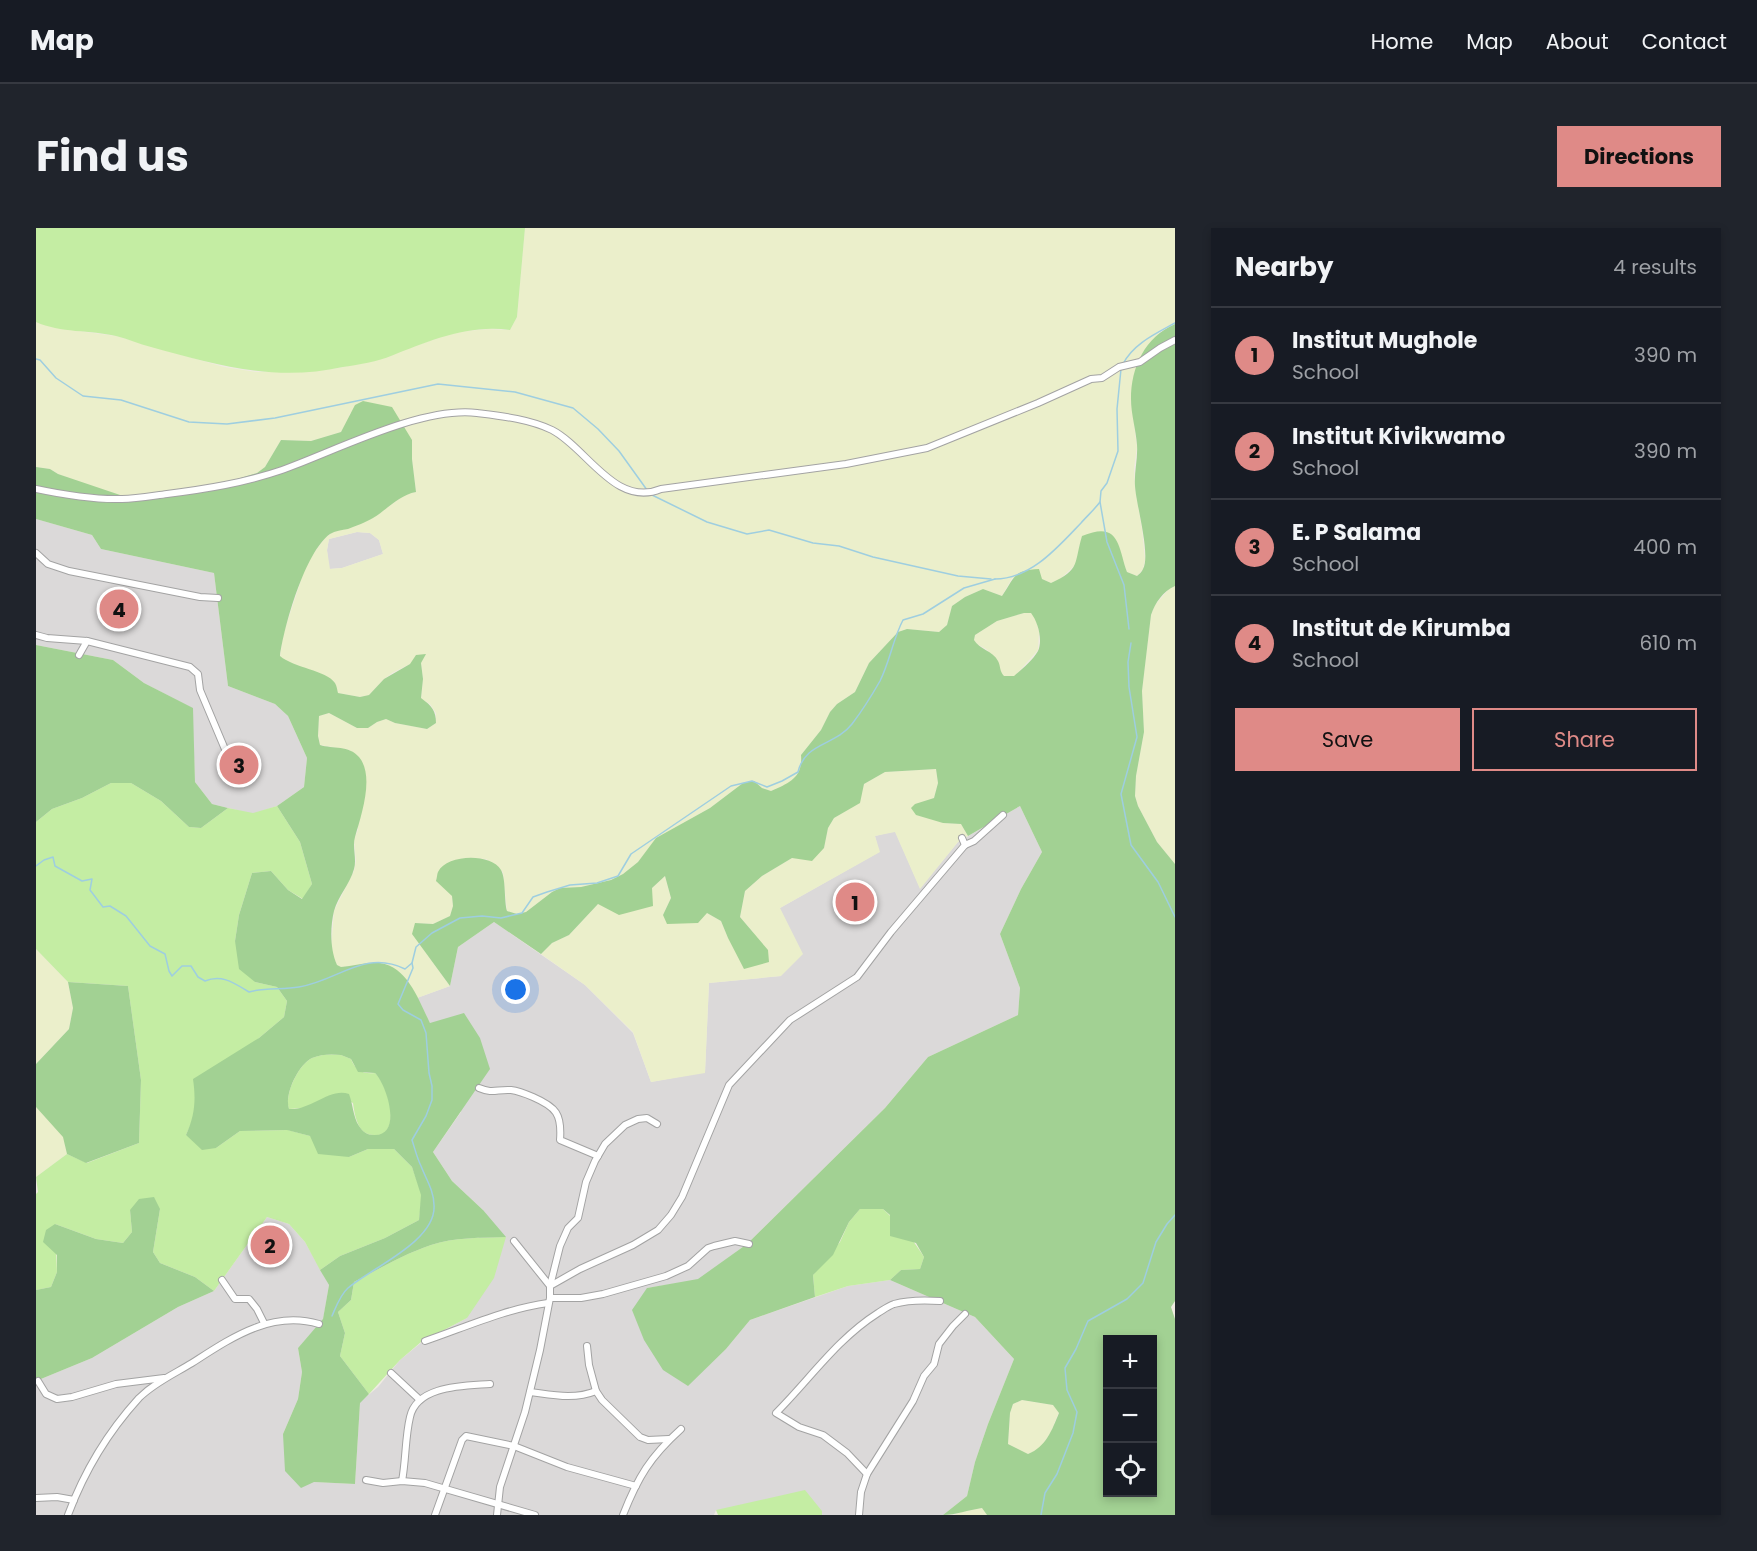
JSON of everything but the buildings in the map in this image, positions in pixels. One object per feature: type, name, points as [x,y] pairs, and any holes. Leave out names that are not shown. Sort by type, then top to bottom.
[{"type":"street","points":[[36,489],[78,497],[123,499],[225,486],[281,470],[402,425],[438,414],[466,412],[519,420],[554,431],[611,480],[636,493],[650,494],[661,489],[846,464],[927,448],[1091,379],[1102,378],[1121,367],[1140,362],[1175,340]]},
{"type":"street","points":[[36,553],[48,564],[69,571],[200,597],[218,598]]},
{"type":"street","points":[[36,635],[87,641],[190,667],[198,674],[200,690],[235,773]]},
{"type":"street","points":[[79,655],[87,641]]},
{"type":"street","points":[[550,1286],[580,1269],[633,1245],[658,1230],[682,1197],[729,1085],[789,1020],[857,977],[891,932],[965,845],[974,841],[1003,815]]},
{"type":"street","points":[[962,838],[965,845]]},
{"type":"street","points":[[479,1088],[490,1092],[509,1090],[521,1092],[553,1107],[557,1114],[560,1140],[598,1156]]},
{"type":"street","points":[[497,1515],[500,1487],[530,1392],[560,1246],[568,1228],[579,1218],[586,1182],[605,1144],[625,1125],[647,1118],[657,1124]]},
{"type":"street","points":[[514,1241],[550,1286]]},
{"type":"street","points":[[425,1341],[497,1314],[526,1306],[549,1300],[603,1294],[666,1276],[688,1266],[708,1248],[714,1246],[735,1241],[749,1244]]},
{"type":"street","points":[[222,1280],[236,1299],[249,1299],[264,1323]]},
{"type":"street","points":[[867,1474],[847,1453],[823,1435],[799,1427],[776,1413],[801,1388],[828,1355],[860,1325],[892,1305],[940,1301]]},
{"type":"street","points":[[859,1515],[861,1492],[867,1474],[913,1401],[924,1376],[934,1364],[939,1344],[965,1314]]},
{"type":"street","points":[[68,1515],[82,1481],[102,1446],[141,1397],[165,1378],[224,1342],[264,1323],[303,1319],[319,1324]]},
{"type":"street","points":[[588,1346],[589,1365],[596,1391],[602,1400],[640,1437],[648,1440],[669,1439]]},
{"type":"street","points":[[391,1372],[420,1400]]},
{"type":"street","points":[[38,1381],[46,1394],[57,1399],[116,1384],[165,1378]]},
{"type":"street","points":[[402,1481],[410,1415],[420,1400],[447,1389],[490,1384]]},
{"type":"street","points":[[530,1392],[574,1397],[596,1391]]},
{"type":"street","points":[[623,1515],[636,1486],[656,1452],[681,1429]]},
{"type":"street","points":[[435,1515],[464,1437],[514,1446],[567,1467],[636,1486]]},
{"type":"street","points":[[366,1480],[383,1483],[402,1481],[425,1483],[476,1496],[497,1506],[524,1510],[535,1515]]},
{"type":"street","points":[[36,1498],[57,1497],[74,1500]]},
{"type":"shaded area","points":[[36,519],[92,535],[101,549],[214,573],[228,686],[275,704],[288,716],[307,758],[304,787],[277,806],[253,814],[212,804],[195,782],[192,708],[144,683],[113,660],[36,645]]},
{"type":"shaded area","points":[[357,532],[370,533],[379,540],[383,554],[342,568],[329,569],[327,550],[329,539]]},
{"type":"shaded area","points":[[1020,806],[1042,852],[1021,889],[1000,934],[1020,988],[1018,1015],[928,1057],[885,1108],[747,1244],[698,1280],[647,1288],[688,1385],[726,1349],[750,1320],[848,1286],[890,1280],[975,1317],[1014,1359],[988,1424],[975,1462],[967,1496],[943,1515],[822,1515],[822,1511],[716,1510],[714,1515],[36,1515],[36,1381],[92,1358],[178,1307],[214,1291],[267,1217],[289,1224],[305,1242],[329,1285],[323,1320],[298,1348],[302,1372],[298,1399],[283,1434],[314,1482],[355,1484],[360,1402],[378,1387],[400,1360],[422,1342],[467,1318],[483,1210],[452,1181],[433,1152],[461,1112],[430,1023],[417,998],[450,986],[458,947],[494,922],[585,985],[633,1033],[651,1082],[705,1072],[709,983],[781,976],[780,908],[879,852],[875,836],[895,831],[920,888],[958,842]]},
{"type":"green space","points":[[36,228],[525,228],[517,317],[510,330],[479,329],[449,335],[381,360],[318,371],[270,372],[222,365],[116,336],[65,330],[36,322]]},
{"type":"green space","points":[[525,228],[1175,228],[1175,324],[1160,330],[1131,400],[1137,447],[1134,468],[1135,488],[1145,560],[1143,569],[1137,576],[1127,572],[1123,561],[1079,545],[1079,555],[1075,565],[1060,579],[1051,583],[1042,579],[1012,578],[1002,596],[983,589],[952,606],[947,625],[939,632],[907,629],[898,632],[869,663],[855,692],[837,704],[830,712],[821,730],[801,755],[802,765],[797,776],[789,783],[771,791],[762,788],[754,781],[743,783],[710,808],[657,838],[638,862],[611,880],[581,887],[560,888],[526,912],[517,914],[507,911],[503,872],[486,859],[465,858],[452,896],[453,906],[450,916],[433,924],[415,923],[418,942],[450,986],[417,998],[408,981],[378,963],[337,966],[331,951],[334,911],[354,871],[356,861],[354,839],[358,830],[358,756],[349,750],[320,745],[318,736],[319,716],[329,713],[357,728],[368,728],[386,719],[427,729],[436,723],[436,713],[430,704],[421,699],[423,679],[421,663],[410,664],[392,673],[369,695],[360,697],[338,693],[335,683],[327,677],[288,663],[280,657],[283,635],[304,571],[325,538],[333,532],[371,519],[406,494],[416,492],[412,440],[350,413],[341,432],[311,441],[281,440],[265,467],[257,473],[214,486],[126,497],[115,495],[50,469],[36,467],[36,322],[116,336],[224,367],[256,372],[298,372],[339,368],[391,356],[456,332],[488,329],[510,330],[517,317]],"holes":[[[357,532],[370,533],[379,540],[383,554],[342,568],[330,569],[327,550],[329,539]]]},
{"type":"green space","points":[[1175,324],[1175,586],[1160,598],[1151,615],[1142,691],[1144,732],[1135,796],[1157,842],[1175,864],[1175,1301],[1171,1307],[1175,1319],[1175,1515],[987,1515],[982,1508],[943,1515],[967,1496],[975,1462],[988,1424],[1014,1359],[975,1317],[890,1280],[901,1270],[920,1269],[924,1257],[916,1243],[890,1236],[890,1215],[883,1209],[860,1209],[849,1222],[833,1255],[813,1275],[815,1297],[750,1320],[726,1349],[688,1386],[663,1370],[644,1340],[632,1310],[647,1288],[698,1279],[747,1244],[885,1108],[928,1057],[1018,1015],[1020,988],[1000,934],[1021,889],[1042,852],[1020,806],[968,836],[961,824],[943,823],[916,815],[911,808],[915,804],[934,798],[938,783],[936,769],[885,772],[864,784],[860,803],[834,818],[828,828],[824,848],[812,861],[792,858],[762,876],[745,891],[740,917],[768,950],[769,962],[744,969],[721,921],[707,913],[698,923],[667,924],[663,915],[671,898],[665,876],[652,888],[653,906],[619,915],[598,904],[569,935],[552,943],[541,954],[494,922],[458,947],[450,986],[412,934],[415,923],[433,924],[450,916],[453,906],[452,896],[436,881],[438,872],[450,862],[479,858],[496,864],[503,874],[507,911],[517,914],[526,912],[560,888],[581,887],[611,880],[623,874],[638,862],[656,838],[710,808],[743,783],[754,781],[762,788],[771,791],[789,782],[794,779],[800,769],[801,755],[821,730],[830,712],[837,704],[855,692],[869,663],[898,632],[907,629],[939,632],[947,625],[952,606],[983,589],[1002,596],[1013,579],[1024,571],[1039,569],[1042,579],[1051,583],[1061,578],[1075,564],[1082,536],[1104,531],[1111,534],[1119,545],[1127,572],[1137,576],[1143,569],[1145,553],[1135,486],[1137,445],[1131,405],[1132,387],[1142,354],[1155,337]],"holes":[[[1031,613],[1039,631],[1038,651],[1014,676],[1004,676],[996,658],[976,643],[975,635],[997,621]],[[1022,1400],[1053,1405],[1059,1413],[1044,1442],[1028,1454],[1008,1444],[1010,1413],[1013,1404]]]},
{"type":"green space","points":[[363,401],[392,407],[412,440],[416,492],[399,499],[367,521],[330,534],[321,543],[312,556],[297,590],[280,656],[325,675],[336,684],[338,693],[360,697],[369,695],[384,679],[410,664],[416,655],[426,654],[421,663],[423,679],[421,698],[433,709],[436,723],[427,729],[386,719],[368,728],[357,728],[329,713],[319,716],[320,745],[346,749],[355,753],[364,765],[366,775],[363,807],[354,841],[354,869],[333,917],[331,938],[333,952],[337,965],[341,967],[375,963],[390,966],[398,971],[411,986],[430,1023],[464,1013],[480,1038],[490,1069],[433,1152],[452,1181],[483,1210],[506,1237],[440,1242],[401,1257],[354,1282],[351,1300],[338,1312],[345,1333],[340,1356],[369,1394],[360,1403],[355,1484],[314,1482],[301,1488],[285,1471],[283,1434],[298,1399],[302,1372],[298,1348],[323,1319],[329,1285],[320,1270],[340,1256],[385,1238],[419,1220],[421,1195],[412,1167],[394,1149],[368,1149],[349,1157],[318,1154],[310,1136],[287,1130],[240,1131],[216,1148],[202,1150],[186,1135],[194,1107],[193,1079],[259,1038],[284,1017],[287,1001],[277,987],[255,982],[239,969],[235,941],[239,915],[252,873],[271,871],[288,890],[302,899],[312,884],[300,842],[277,806],[304,787],[307,758],[288,716],[275,704],[228,686],[214,573],[101,549],[92,535],[36,519],[36,467],[50,469],[58,474],[126,497],[214,486],[257,473],[265,467],[281,440],[311,441],[341,432],[355,405]],"holes":[[[326,1055],[341,1055],[351,1059],[358,1072],[375,1073],[384,1088],[388,1098],[390,1119],[383,1133],[372,1135],[362,1130],[355,1119],[349,1094],[335,1094],[305,1107],[289,1109],[288,1103],[293,1081],[307,1062],[312,1058]]]},
{"type":"green space","points":[[1175,586],[1175,864],[1157,842],[1135,796],[1144,732],[1142,691],[1151,615],[1155,605],[1169,589]]},
{"type":"green space","points":[[1031,613],[1035,617],[1039,632],[1038,650],[1015,676],[1004,676],[1000,672],[998,661],[977,644],[974,640],[975,635],[997,621]]},
{"type":"green space","points":[[36,645],[113,660],[144,683],[193,708],[195,782],[212,804],[228,808],[201,828],[189,827],[161,801],[131,783],[111,783],[82,798],[52,809],[36,822]]},
{"type":"green space","points":[[936,769],[938,783],[934,798],[916,804],[943,823],[961,824],[968,836],[958,842],[920,889],[895,832],[875,836],[880,852],[780,908],[803,954],[781,976],[709,983],[705,1073],[651,1082],[633,1032],[585,985],[541,954],[552,943],[569,935],[598,904],[652,888],[665,876],[671,898],[663,915],[707,913],[721,921],[728,938],[753,932],[740,917],[745,891],[762,876],[792,858],[824,848],[828,828],[834,818],[859,803],[864,784],[885,772]]},
{"type":"green space","points":[[111,783],[131,783],[161,801],[189,827],[201,828],[228,808],[253,813],[277,806],[300,842],[312,884],[303,899],[288,890],[271,871],[252,873],[239,915],[235,941],[255,982],[277,987],[287,1001],[284,1017],[196,1098],[194,1117],[186,1135],[216,1148],[240,1131],[288,1130],[310,1136],[349,1157],[368,1149],[394,1149],[412,1167],[422,1195],[419,1220],[385,1238],[340,1256],[320,1270],[305,1242],[289,1224],[267,1217],[214,1291],[195,1277],[160,1263],[153,1252],[160,1209],[130,1210],[132,1232],[123,1243],[96,1239],[55,1224],[57,1272],[51,1287],[36,1290],[36,1194],[38,1192],[36,1177],[67,1154],[87,1163],[139,1143],[141,1080],[128,986],[68,982],[36,949],[36,822],[52,809],[82,798]]},
{"type":"green space","points":[[36,949],[68,982],[73,1008],[69,1029],[36,1064]]},
{"type":"green space","points":[[68,982],[128,986],[141,1080],[139,1143],[86,1163],[67,1154],[63,1137],[36,1107],[36,1064],[69,1029],[73,1008]]},
{"type":"green space","points":[[330,1054],[351,1059],[360,1071],[375,1073],[383,1084],[389,1100],[391,1117],[390,1124],[383,1134],[374,1135],[364,1132],[356,1119],[353,1103],[335,1094],[304,1108],[289,1109],[290,1089],[302,1067],[312,1058]]},
{"type":"green space","points":[[36,1107],[64,1137],[67,1154],[36,1177]]},
{"type":"green space","points":[[154,1197],[160,1209],[153,1252],[160,1263],[195,1277],[214,1291],[178,1307],[92,1358],[36,1381],[36,1290],[51,1287],[57,1272],[57,1255],[43,1242],[46,1230],[55,1224],[96,1239],[123,1243],[132,1232],[130,1210],[139,1199]]},
{"type":"green space","points":[[860,1209],[883,1209],[895,1220],[924,1257],[920,1269],[901,1270],[890,1280],[848,1286],[815,1297],[813,1275],[840,1242],[849,1222]]},
{"type":"green space","points":[[506,1237],[494,1278],[467,1318],[421,1342],[400,1360],[369,1394],[340,1356],[345,1333],[338,1312],[351,1300],[354,1282],[401,1257],[440,1242]]},
{"type":"green space","points":[[1022,1400],[1053,1405],[1059,1412],[1051,1432],[1039,1450],[1027,1454],[1008,1444],[1010,1413],[1013,1404]]},
{"type":"green space","points":[[805,1490],[822,1511],[822,1515],[718,1515],[716,1510]]},
{"type":"green space","points":[[983,1508],[987,1515],[955,1515],[960,1512]]},
{"type":"waterway","points":[[1123,364],[1139,345],[1175,323]]},
{"type":"waterway","points":[[36,359],[40,360],[56,378],[83,396],[121,400],[189,422],[227,424],[275,418],[438,384],[515,392],[573,408],[619,451],[647,490]]},
{"type":"waterway","points":[[1121,369],[1117,409],[1118,451],[1107,483],[1101,491],[1100,502],[1107,542],[1124,585],[1129,629]]},
{"type":"waterway","points":[[650,494],[707,522],[747,534],[769,530],[813,543],[839,546],[873,557],[958,576],[991,579]]},
{"type":"waterway","points":[[995,579],[1020,574],[1043,560],[1100,502]]},
{"type":"waterway","points":[[36,866],[53,857],[55,866],[82,881],[92,879],[90,890],[103,907],[110,906],[126,916],[150,946],[165,954],[172,976],[182,966],[191,966],[198,977],[205,981],[222,979],[249,992],[313,984],[364,964],[390,964],[405,969],[412,963],[416,947],[432,933],[460,918],[482,916],[501,918],[522,913],[533,897],[570,885],[597,883],[618,876],[631,854],[731,786],[752,781],[767,787],[798,772],[807,755],[845,731],[859,714],[880,681],[903,620],[923,614],[964,588],[995,579]]},
{"type":"waterway","points":[[1131,643],[1128,662],[1129,687],[1137,737],[1121,794],[1131,845],[1158,882],[1175,917]]},
{"type":"waterway","points":[[332,1316],[340,1298],[348,1288],[414,1242],[432,1218],[433,1195],[412,1140],[432,1100],[426,1033],[421,1020],[403,1010],[398,1004],[413,968],[412,963]]},
{"type":"waterway","points":[[1041,1515],[1045,1493],[1057,1474],[1073,1433],[1077,1412],[1067,1390],[1065,1368],[1088,1321],[1127,1299],[1143,1283],[1156,1242],[1175,1215]]},
{"type":"place","name":"Institut de Kirumba","points":[[119,609]]},
{"type":"place","name":"E. P Salama","points":[[239,765]]},
{"type":"place","name":"Institut Mughole","points":[[855,902]]},
{"type":"place","name":"Institut Kivikwamo","points":[[270,1245]]}]
